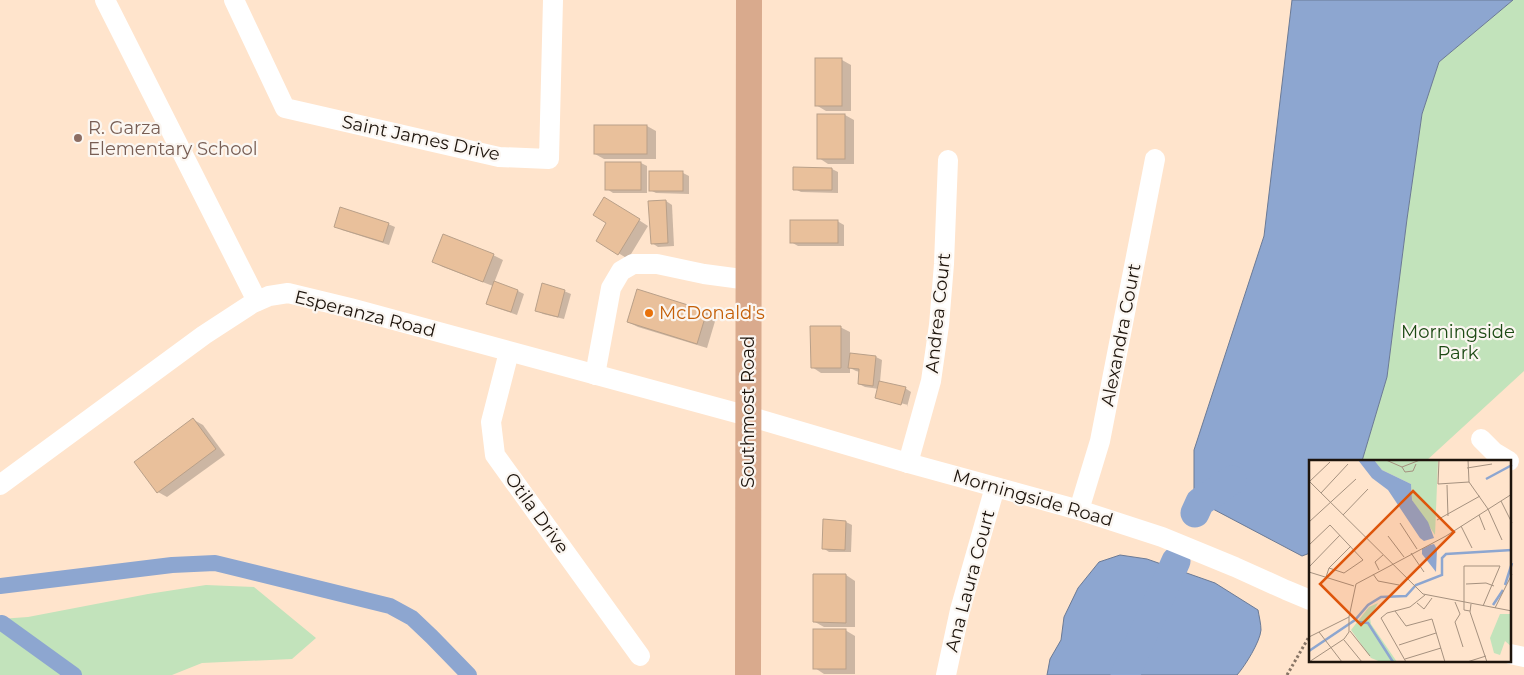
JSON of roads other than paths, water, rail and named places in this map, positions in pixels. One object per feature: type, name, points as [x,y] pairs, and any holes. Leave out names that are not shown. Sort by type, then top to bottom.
[{"type":"main road","name":"Southmost Road","points":[[748,675],[749,0]]},
{"type":"street","points":[[105,0],[256,301]]},
{"type":"street","name":"Saint James Drive","points":[[234,0],[285,108],[499,157],[549,159],[553,0]]},
{"type":"street","name":"Alexandra Court","points":[[1080,510],[1100,441],[1155,159]]},
{"type":"street","name":"Andrea Court","points":[[908,463],[931,381],[939,325],[944,264],[948,160]]},
{"type":"street","points":[[595,375],[611,288],[621,271],[634,264],[657,264],[704,274],[749,280]]},
{"type":"street","name":"Esperanza Road","points":[[0,484],[204,335],[256,301],[269,296],[288,293],[350,308],[748,416]]},
{"type":"street","name":"Otila Drive","points":[[509,352],[491,422],[495,455],[640,656]]},
{"type":"street","name":"Morningside Road","points":[[748,416],[908,463],[1080,510],[1162,537],[1309,600]]},
{"type":"street","points":[[1481,439],[1494,452],[1508,460]]},
{"type":"street","points":[[1512,462],[1524,467]]},
{"type":"street","name":"Ana Laura Court","points":[[946,675],[960,610],[995,486]]},
{"type":"water","points":[[1292,0],[1513,0],[1439,62],[1422,114],[1387,377],[1362,460],[1309,460],[1309,553],[1302,556],[1194,499],[1194,450],[1264,236]]},
{"type":"water","points":[[1120,555],[1147,559],[1215,583],[1258,610],[1261,628],[1260,635],[1252,654],[1237,675],[1047,675],[1050,659],[1061,640],[1064,617],[1078,588],[1099,562]]},
{"type":"waterway","points":[[1195,513],[1200,502],[1232,480]]},
{"type":"waterway","points":[[1125,675],[1176,561]]},
{"type":"waterway","points":[[0,586],[172,565],[215,563],[390,606],[412,618],[469,675]]},
{"type":"waterway","points":[[2,623],[74,675]]},
{"type":"place","name":"R. Garza Elementary School","points":[[78,138]]},
{"type":"place","name":"McDonald's","points":[[649,313]]},
{"type":"park label","name":"Morningside Park","points":[[1458,342]]}]
